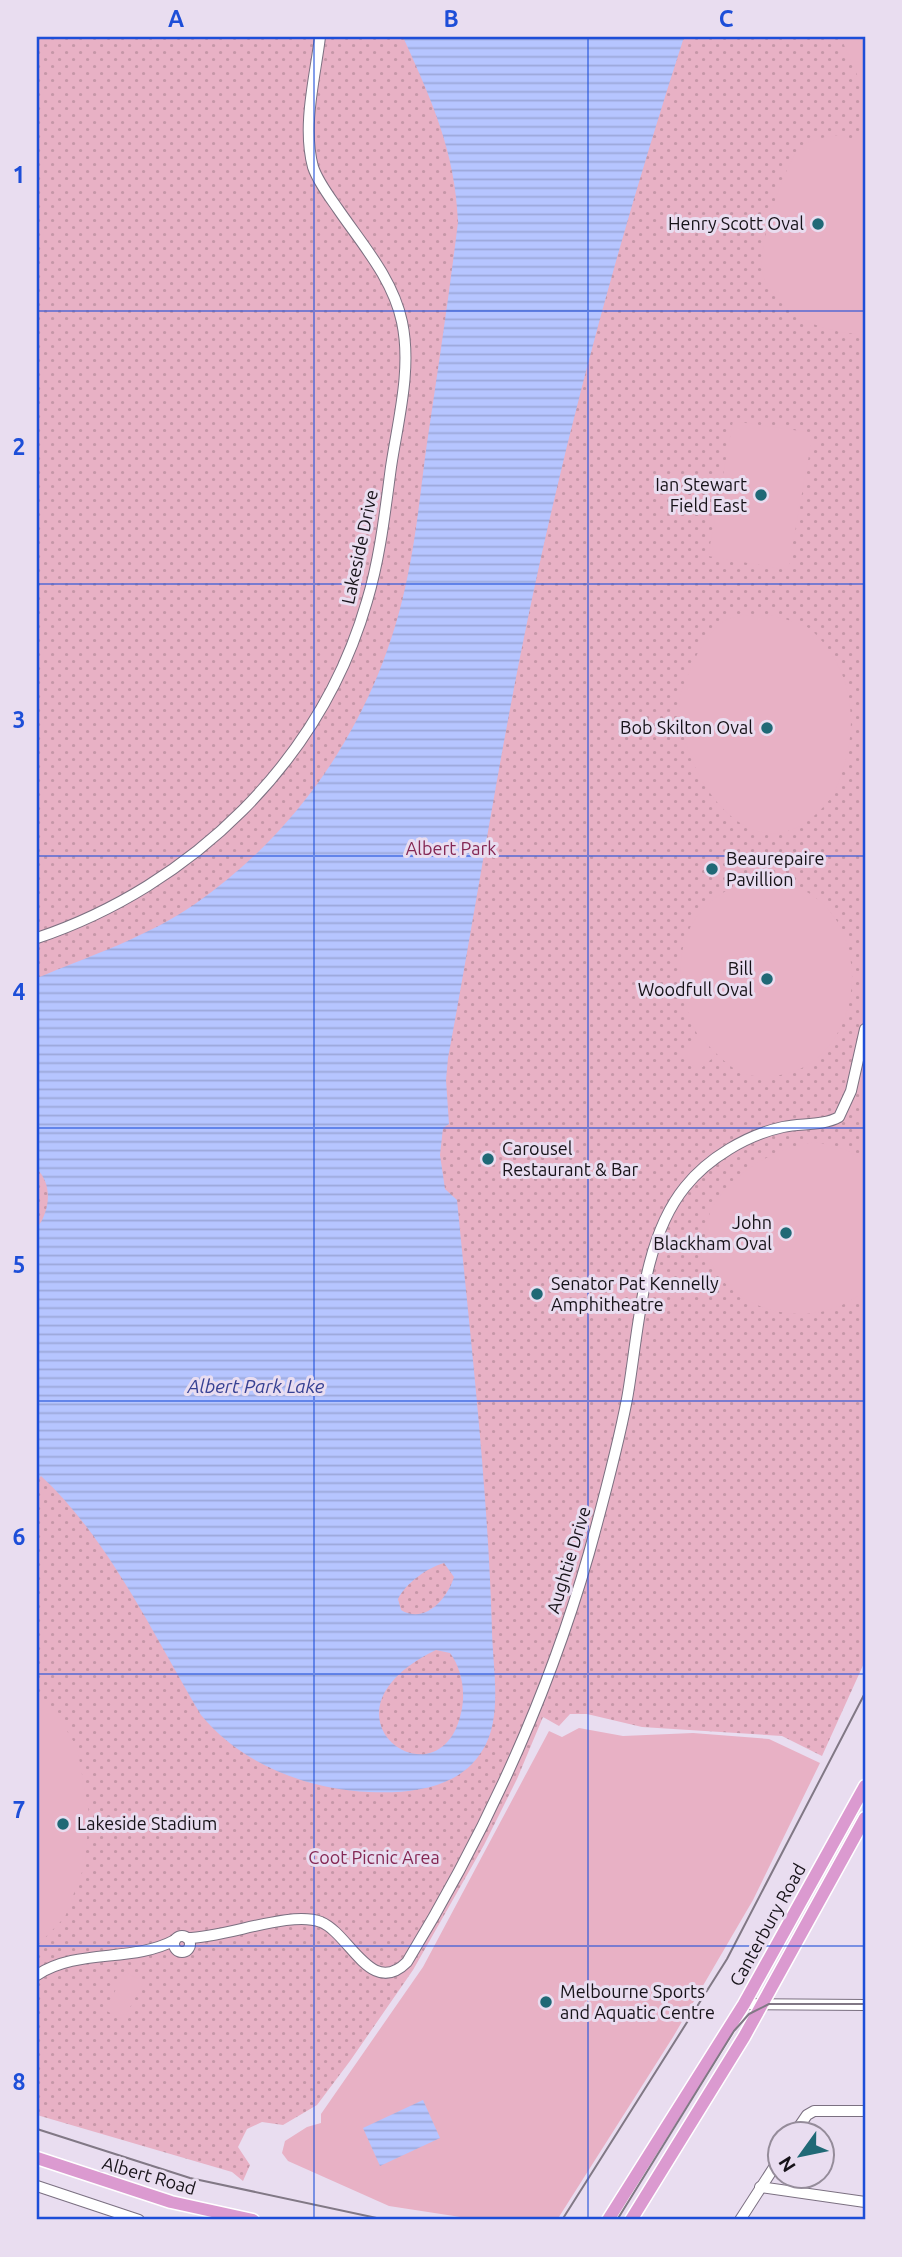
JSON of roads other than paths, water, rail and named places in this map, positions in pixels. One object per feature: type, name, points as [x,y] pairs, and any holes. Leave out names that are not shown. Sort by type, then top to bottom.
[{"type":"main road","name":"Canterbury Road","points":[[608,2220],[744,2004],[865,1786]]},
{"type":"main road","name":"Canterbury Road","points":[[631,2220],[761,2005],[865,1818]]},
{"type":"main road","name":"Albert Road","points":[[37,2158],[137,2192],[227,2218],[253,2220]]},
{"type":"street","name":"Lakeside Drive","points":[[37,938],[94,917],[143,891],[198,852],[245,809],[287,759],[317,714],[345,658],[367,603],[387,497],[405,365],[405,342],[400,312],[388,283],[323,186],[312,163],[310,115],[320,37]]},
{"type":"street","name":"Aughtie Drive","points":[[37,1975],[70,1961],[158,1949],[290,1920],[310,1919],[324,1923],[365,1964],[377,1972],[394,1971],[407,1962],[495,1802],[546,1685],[588,1555],[611,1470],[650,1266],[669,1211],[685,1186],[705,1168],[747,1140],[784,1127],[839,1117],[851,1091],[865,1029]]},
{"type":"street","points":[[744,2004],[865,2006]]},
{"type":"street","points":[[806,2120],[814,2110],[865,2111]]},
{"type":"street","points":[[740,2220],[766,2178]]},
{"type":"street","points":[[37,2186],[139,2220]]},
{"type":"street","points":[[760,2187],[865,2202]]},
{"type":"water","name":"Albert Park Lake","points":[[403,37],[684,37],[601,314],[565,453],[510,710],[448,1058],[446,1080],[449,1124],[443,1128],[440,1155],[445,1189],[457,1200],[478,1416],[495,1677],[493,1724],[482,1751],[460,1774],[447,1781],[416,1790],[369,1792],[322,1786],[276,1771],[235,1747],[217,1732],[201,1715],[109,1558],[65,1501],[41,1476],[37,1480],[37,1228],[45,1214],[48,1198],[46,1183],[37,1169],[37,978],[118,945],[177,916],[235,873],[272,838],[305,800],[334,760],[359,716],[379,671],[396,623],[411,558],[458,222],[447,149],[432,105]],"holes":[[[444,1563],[454,1577],[447,1593],[435,1607],[419,1614],[401,1610],[398,1599],[406,1587],[424,1572]],[[436,1650],[450,1653],[457,1666],[463,1689],[461,1713],[448,1741],[430,1753],[409,1753],[391,1742],[380,1724],[381,1700],[398,1675]]]},
{"type":"water","points":[[423,2100],[440,2138],[380,2166],[363,2128]]},
{"type":"tram line","points":[[562,2220],[727,1959],[865,1693]]},
{"type":"tram line","points":[[617,2220],[734,2031],[749,2014],[769,2004],[865,2004]]},
{"type":"tram line","points":[[37,2129],[190,2178],[386,2220]]},
{"type":"place","name":"Henry Scott Oval","points":[[818,224]]},
{"type":"place","name":"Ian Stewart Field East","points":[[761,495]]},
{"type":"place","name":"Bob Skilton Oval","points":[[767,728]]},
{"type":"place","name":"Beaurepaire Pavillion","points":[[712,869]]},
{"type":"place","name":"Bill Woodfull Oval","points":[[767,979]]},
{"type":"place","name":"Carousel Restaurant & Bar","points":[[488,1159]]},
{"type":"place","name":"John Blackham Oval","points":[[786,1233]]},
{"type":"place","name":"Senator Pat Kennelly Amphitheatre","points":[[537,1294]]},
{"type":"place","name":"Lakeside Stadium","points":[[63,1824]]},
{"type":"place","name":"Melbourne Sports and Aquatic Centre","points":[[546,2002]]},
{"type":"park label","name":"Albert Park","points":[[451,849]]},
{"type":"park label","name":"Coot Picnic Area","points":[[374,1858]]}]
